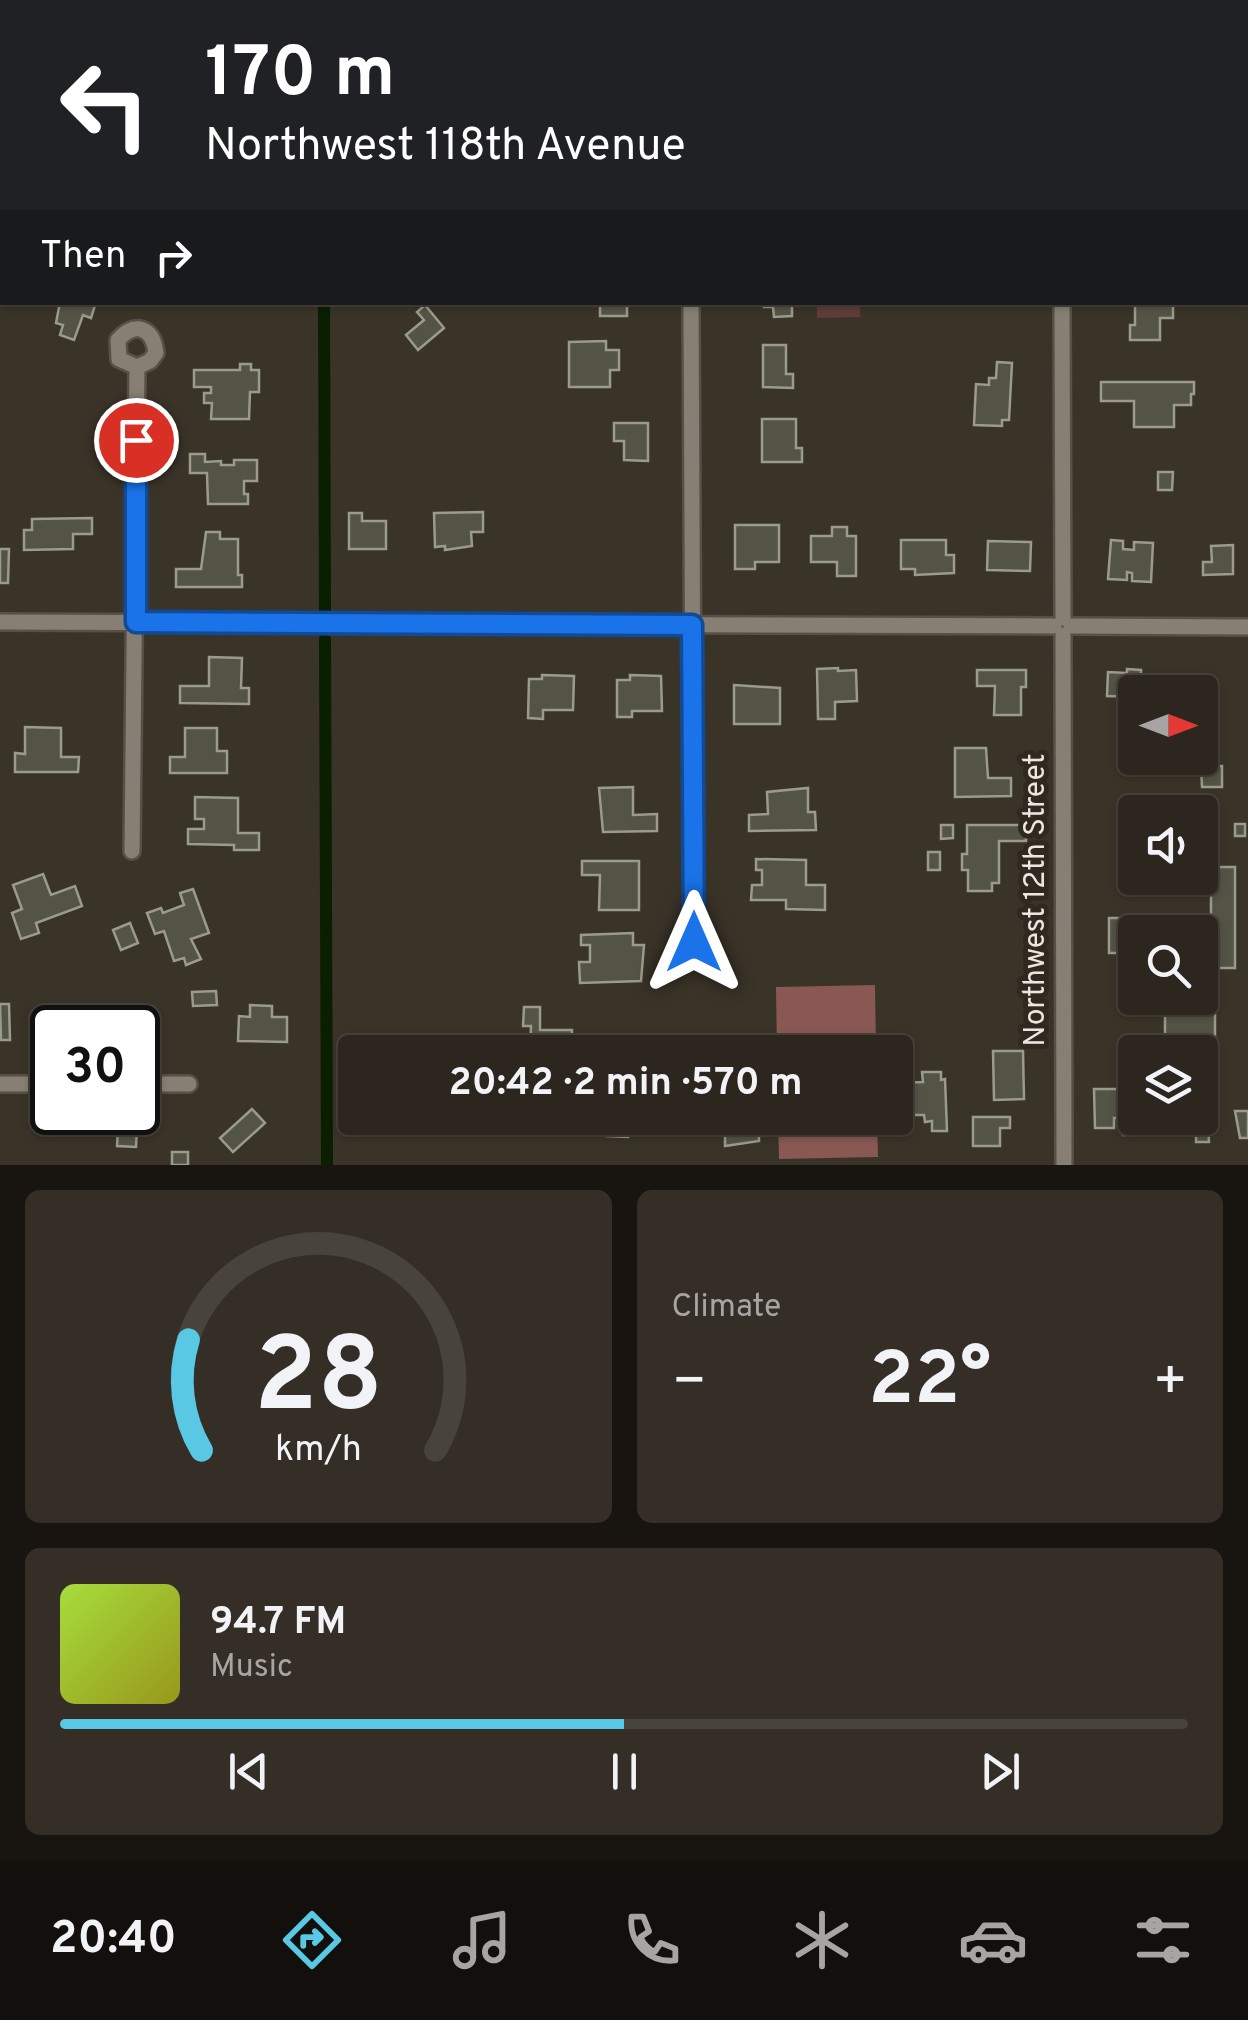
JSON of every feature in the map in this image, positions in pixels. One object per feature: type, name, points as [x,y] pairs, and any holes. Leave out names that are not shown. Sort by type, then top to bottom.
[{"type":"street","name":"Northwest 12th Street","points":[[1062,305],[1064,1165]]},
{"type":"street","points":[[691,306],[694,942]]},
{"type":"street","points":[[132,851],[137,367]]},
{"type":"street","points":[[0,622],[1248,626]]},
{"type":"street","points":[[0,1084],[30,1084]]},
{"type":"street","points":[[160,1084],[190,1084]]},
{"type":"shaded area","points":[[817,305],[860,305],[860,317],[817,318]]},
{"type":"shaded area","points":[[875,985],[876,1035],[777,1035],[776,987]]},
{"type":"shaded area","points":[[778,1135],[877,1135],[878,1157],[779,1159]]},
{"type":"building","points":[[59,305],[95,305],[91,318],[83,315],[74,340],[60,335],[63,325],[56,323]]},
{"type":"building","points":[[425,305],[444,328],[418,350],[406,335],[424,320],[417,312]]},
{"type":"building","points":[[600,305],[627,305],[627,316],[600,316]]},
{"type":"building","points":[[792,305],[792,316],[774,317],[773,307],[764,307]]},
{"type":"building","points":[[1135,305],[1173,305],[1173,318],[1160,318],[1160,340],[1130,340],[1130,325],[1135,325]]},
{"type":"building","points":[[606,341],[606,350],[619,350],[619,370],[610,370],[610,387],[569,387],[569,342]]},
{"type":"building","points":[[763,345],[786,345],[786,374],[793,374],[793,388],[763,387]]},
{"type":"building","points":[[997,362],[1012,363],[1009,420],[1002,420],[1002,426],[974,425],[976,384],[989,385],[989,378],[996,378]]},
{"type":"building","points":[[240,364],[251,364],[251,370],[259,370],[259,392],[250,392],[249,419],[211,419],[212,403],[204,403],[204,393],[211,393],[211,387],[194,387],[194,370],[240,370]]},
{"type":"building","points":[[1101,382],[1194,382],[1194,394],[1191,405],[1174,405],[1174,427],[1134,427],[1134,401],[1101,401]]},
{"type":"building","points":[[762,419],[796,419],[796,448],[802,448],[802,462],[762,462]]},
{"type":"building","points":[[614,423],[648,423],[648,461],[624,460],[624,441],[614,441]]},
{"type":"building","points":[[190,454],[205,454],[205,462],[221,461],[221,465],[234,465],[234,460],[257,460],[257,481],[244,481],[248,504],[208,504],[207,473],[190,473]]},
{"type":"building","points":[[1158,472],[1173,472],[1172,490],[1158,490]]},
{"type":"building","points":[[483,512],[483,532],[471,532],[472,546],[445,550],[445,546],[435,547],[434,513]]},
{"type":"building","points":[[349,513],[362,513],[362,521],[386,521],[386,549],[349,549]]},
{"type":"building","points":[[92,518],[92,534],[73,534],[73,549],[24,550],[24,530],[32,530],[32,519]]},
{"type":"building","points":[[735,525],[779,525],[779,562],[755,562],[755,569],[735,569]]},
{"type":"building","points":[[832,527],[847,527],[847,536],[856,536],[856,576],[837,576],[837,562],[811,562],[811,536],[832,536]]},
{"type":"building","points":[[206,532],[220,532],[220,539],[238,539],[242,587],[176,587],[176,569],[201,569]]},
{"type":"building","points":[[901,540],[946,540],[946,555],[954,555],[954,573],[915,575],[915,569],[901,569]]},
{"type":"building","points":[[1111,540],[1123,541],[1123,549],[1134,550],[1134,542],[1153,543],[1151,582],[1132,581],[1132,573],[1127,572],[1127,580],[1108,579]]},
{"type":"building","points":[[988,541],[1031,542],[1030,571],[987,570]]},
{"type":"building","points":[[1233,545],[1233,574],[1203,575],[1203,562],[1212,562],[1211,546]]},
{"type":"building","points":[[0,549],[9,549],[8,583],[0,583]]},
{"type":"building","points":[[209,657],[242,658],[241,688],[249,688],[249,704],[180,703],[180,686],[209,686]]},
{"type":"building","points":[[817,669],[856,670],[857,701],[835,702],[835,719],[818,719]]},
{"type":"building","points":[[1127,669],[1141,670],[1141,675],[1118,675],[1118,696],[1107,696],[1108,672],[1127,673]]},
{"type":"building","points":[[977,670],[1026,670],[1026,687],[1021,687],[1021,715],[994,715],[995,686],[977,686]]},
{"type":"building","points":[[542,675],[574,676],[573,710],[543,710],[543,719],[528,718],[529,679],[542,679]]},
{"type":"building","points":[[630,675],[661,676],[662,711],[632,711],[632,717],[617,717],[617,680],[630,680]]},
{"type":"building","points":[[734,685],[780,688],[780,724],[734,724]]},
{"type":"building","points":[[25,727],[61,728],[61,757],[79,757],[78,772],[15,772],[15,753],[25,754]]},
{"type":"building","points":[[185,728],[217,728],[217,751],[227,751],[227,773],[170,773],[170,757],[185,757]]},
{"type":"building","points":[[955,748],[986,748],[988,778],[1011,778],[1011,796],[955,797]]},
{"type":"building","points":[[1218,766],[1222,766],[1222,787],[1202,787],[1201,775],[1218,775]]},
{"type":"building","points":[[633,787],[633,815],[657,814],[657,831],[603,832],[599,788]]},
{"type":"building","points":[[808,788],[808,812],[815,812],[816,830],[749,831],[749,815],[768,814],[767,792]]},
{"type":"building","points":[[195,797],[238,798],[238,833],[259,833],[259,850],[188,844],[188,829],[204,829],[204,819],[195,819]]},
{"type":"building","points":[[1235,824],[1245,824],[1245,836],[1235,836]]},
{"type":"building","points":[[941,825],[953,825],[953,838],[941,839]]},
{"type":"building","points":[[967,825],[1026,825],[1026,841],[999,841],[999,883],[992,883],[992,891],[968,891],[968,870],[962,870],[962,854],[967,854]]},
{"type":"building","points":[[928,852],[940,852],[940,870],[928,870]]},
{"type":"building","points":[[756,859],[806,860],[806,885],[825,885],[825,910],[786,909],[786,900],[751,900],[752,885],[762,885],[762,870],[756,870]]},
{"type":"building","points":[[582,861],[639,861],[639,910],[599,910],[600,875],[582,875]]},
{"type":"building","points":[[1218,867],[1235,867],[1235,968],[1218,968],[1218,915],[1211,915],[1211,895],[1218,895]]},
{"type":"building","points":[[43,874],[51,895],[75,886],[82,906],[36,923],[39,933],[21,939],[12,913],[22,909],[13,885]]},
{"type":"building","points":[[193,889],[209,933],[191,939],[201,959],[186,965],[184,958],[174,961],[164,931],[155,934],[147,913],[161,908],[163,913],[184,905],[180,893]]},
{"type":"building","points":[[1109,918],[1118,918],[1118,953],[1109,953]]},
{"type":"building","points":[[130,923],[138,943],[121,950],[113,930]]},
{"type":"building","points":[[633,933],[633,945],[644,945],[641,981],[580,983],[579,962],[590,962],[590,945],[581,945],[581,935]]},
{"type":"building","points":[[216,991],[217,1005],[193,1006],[192,992]]},
{"type":"building","points":[[0,1004],[9,1004],[10,1040],[1,1040]]},
{"type":"building","points":[[250,1005],[272,1006],[272,1017],[287,1017],[287,1042],[238,1041],[239,1016],[250,1017]]},
{"type":"building","points":[[524,1007],[540,1007],[540,1030],[572,1030],[572,1035],[531,1035],[531,1026],[523,1026]]},
{"type":"building","points":[[1165,1015],[1215,1015],[1215,1035],[1165,1035]]},
{"type":"building","points":[[993,1051],[1023,1051],[1024,1099],[994,1100]]},
{"type":"building","points":[[922,1072],[941,1072],[941,1080],[945,1079],[947,1131],[932,1131],[932,1121],[925,1122],[924,1115],[913,1115],[913,1082],[923,1082]]},
{"type":"building","points":[[1094,1089],[1118,1089],[1114,1128],[1095,1128]]},
{"type":"building","points":[[252,1109],[265,1123],[233,1152],[220,1138]]},
{"type":"building","points":[[1235,1111],[1248,1111],[1248,1138],[1240,1138]]},
{"type":"building","points":[[973,1117],[1010,1117],[1010,1128],[1000,1128],[1000,1146],[973,1146]]},
{"type":"building","points":[[118,1135],[137,1135],[136,1147],[117,1146]]},
{"type":"building","points":[[725,1135],[759,1135],[759,1141],[725,1146]]},
{"type":"building","points":[[1196,1135],[1209,1135],[1209,1142],[1196,1142]]},
{"type":"building","points":[[172,1152],[188,1152],[188,1165],[172,1165]]},
{"type":"waterway","points":[[324,305],[325,612]]},
{"type":"waterway","points":[[325,639],[327,1165]]},
{"type":"route","points":[[136,440],[136,622],[692,625],[694,942]]}]
